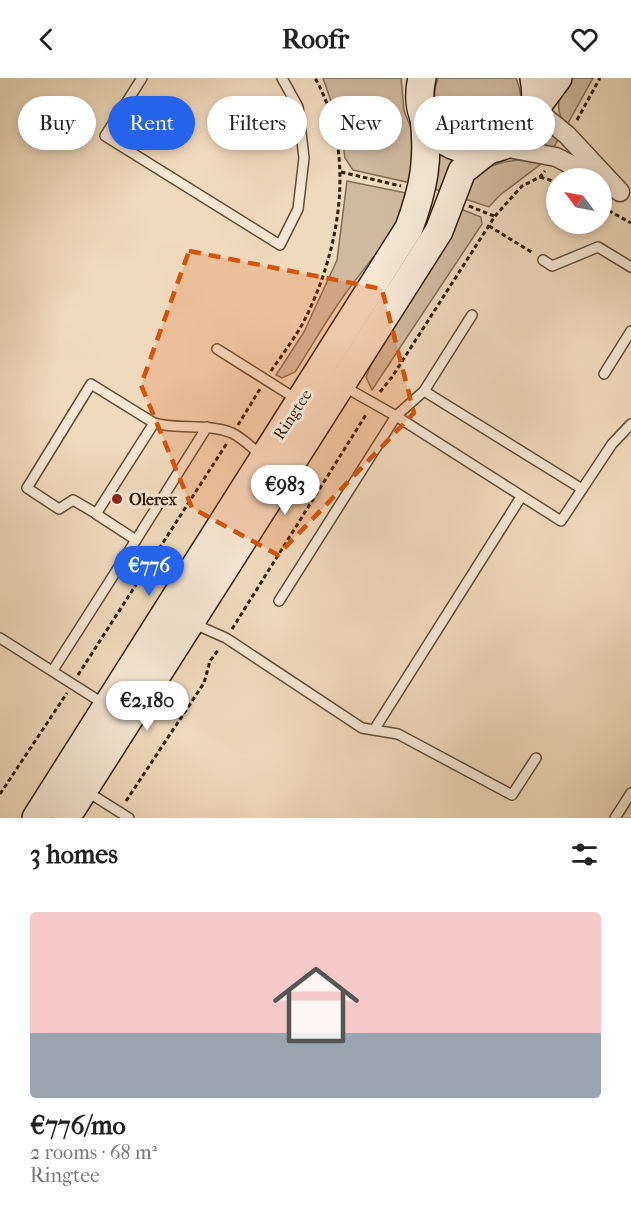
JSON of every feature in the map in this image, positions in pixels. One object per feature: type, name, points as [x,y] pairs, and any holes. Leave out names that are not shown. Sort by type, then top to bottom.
[{"type":"main road","points":[[534,78],[537,96]]},
{"type":"main road","name":"Ringtee","points":[[545,96],[558,78]]},
{"type":"main road","name":"Ringtee","points":[[421,79],[421,96]]},
{"type":"main road","name":"Ringtee","points":[[36,818],[409,228],[423,190],[428,150]]},
{"type":"main road","points":[[462,150],[467,152],[495,150]]},
{"type":"main road","name":"Ringtee","points":[[66,818],[439,231],[462,171],[495,150]]},
{"type":"street","points":[[555,126],[626,195]]},
{"type":"street","points":[[495,150],[556,157],[577,168]]},
{"type":"street","points":[[612,187],[626,195]]},
{"type":"lane","points":[[142,78],[105,136],[280,245],[298,209],[304,158],[298,107],[282,78]]},
{"type":"lane","points":[[543,260],[552,266],[598,247],[631,267]]},
{"type":"lane","points":[[279,601],[396,416],[424,391],[471,315]]},
{"type":"lane","points":[[604,374],[631,331]]},
{"type":"lane","points":[[217,349],[300,401]]},
{"type":"lane","points":[[136,540],[73,500],[59,509],[27,488],[91,384],[154,423],[183,429],[207,428],[233,433],[264,457]]},
{"type":"lane","points":[[341,385],[396,416],[521,497],[561,520],[612,444],[631,424]]},
{"type":"lane","points":[[424,391],[582,489]]},
{"type":"lane","points":[[97,514],[154,423]]},
{"type":"lane","points":[[53,670],[207,428]]},
{"type":"lane","points":[[374,730],[521,497]]},
{"type":"lane","points":[[190,622],[226,639],[362,728],[398,734],[512,795],[536,758]]},
{"type":"lane","points":[[0,638],[106,706]]},
{"type":"lane","points":[[84,790],[129,818]]},
{"type":"lane","points":[[615,818],[631,793]]},
{"type":"path","points":[[341,172],[409,188]]},
{"type":"path","points":[[119,812],[204,683],[210,661],[362,424],[372,402],[392,377],[495,216],[522,186],[540,177],[546,179]]},
{"type":"path","points":[[462,204],[495,216]]},
{"type":"path","points":[[612,213],[631,223]]},
{"type":"path","points":[[489,226],[543,260]]},
{"type":"highlighted area","points":[[189,251],[382,289],[414,413],[278,555],[192,508],[141,385]]},
{"type":"shaded area","points":[[323,78],[401,78],[404,111],[414,135],[411,183],[353,170],[345,158],[344,150],[402,150],[402,96],[329,96]]},
{"type":"shaded area","points":[[438,78],[516,78],[521,96],[435,96]]},
{"type":"shaded area","points":[[568,78],[593,78],[567,125],[560,114],[559,102]]},
{"type":"shaded area","points":[[437,150],[443,150],[454,156],[444,192],[431,188]]},
{"type":"shaded area","points":[[527,159],[545,161],[500,195],[489,207],[462,198],[472,180],[488,168],[497,164]]},
{"type":"shaded area","points":[[347,181],[411,194],[396,225],[343,297],[295,372],[282,378],[276,375],[304,332],[337,260]]},
{"type":"shaded area","points":[[458,208],[481,217],[482,224],[372,390],[366,377],[370,367]]},
{"type":"place","name":"Olerex","points":[[117,499]]}]
